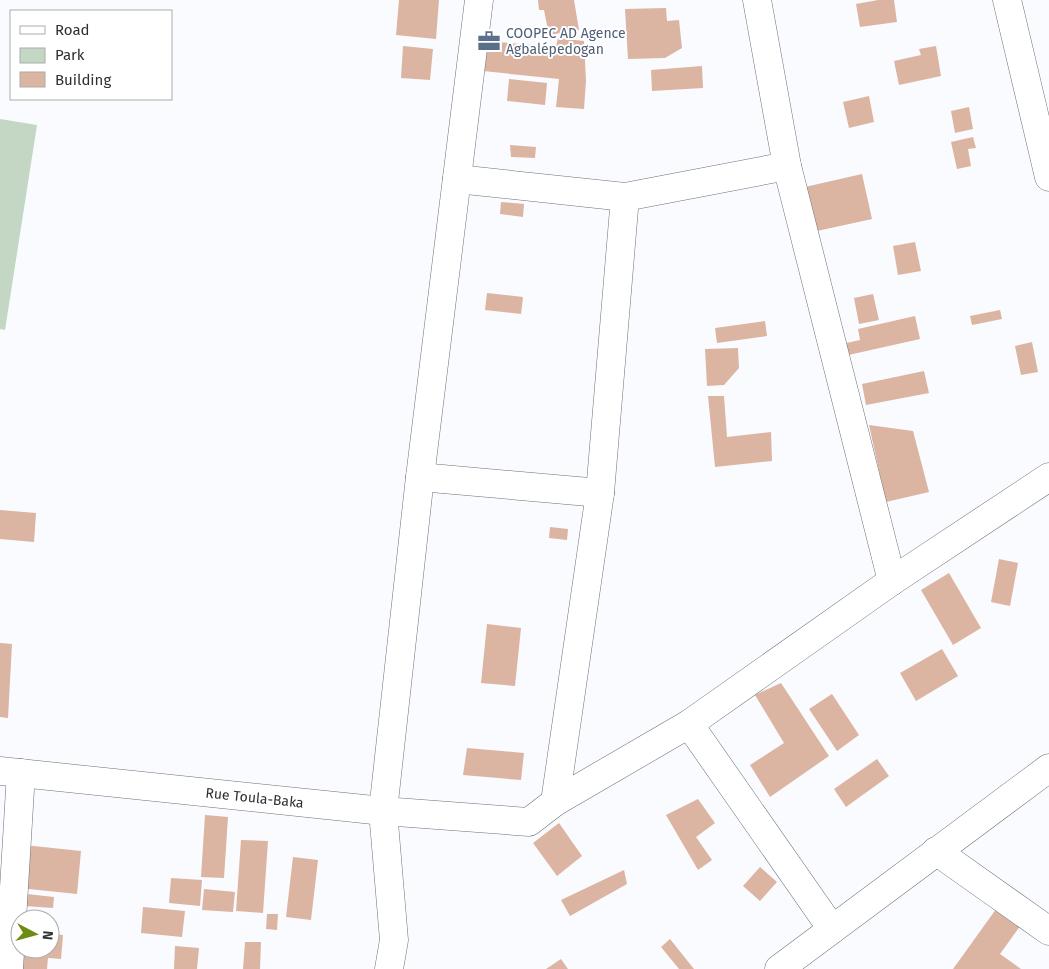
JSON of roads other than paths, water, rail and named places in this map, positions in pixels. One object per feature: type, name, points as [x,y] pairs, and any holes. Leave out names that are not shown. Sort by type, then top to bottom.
[{"type":"street","points":[[389,969],[394,940],[383,811],[420,477],[479,0]]},
{"type":"street","points":[[757,0],[787,166],[892,581]]},
{"type":"street","points":[[1007,0],[1049,177]]},
{"type":"street","points":[[457,178],[625,197],[787,166]]},
{"type":"street","points":[[555,802],[600,493],[625,197]]},
{"type":"street","name":"Rue Toula-Baka","points":[[10,772],[383,811],[510,819],[529,822],[555,802],[689,724],[892,581],[1049,476]]},
{"type":"street","points":[[420,477],[600,493]]},
{"type":"street","points":[[689,724],[832,929]]},
{"type":"street","points":[[779,969],[1049,768]]},
{"type":"street","points":[[9,969],[10,772]]},
{"type":"street","points":[[936,851],[1049,931]]},
{"type":"place","name":"COOPEC AD Agence Agbalépedogan","points":[[489,41]]}]
